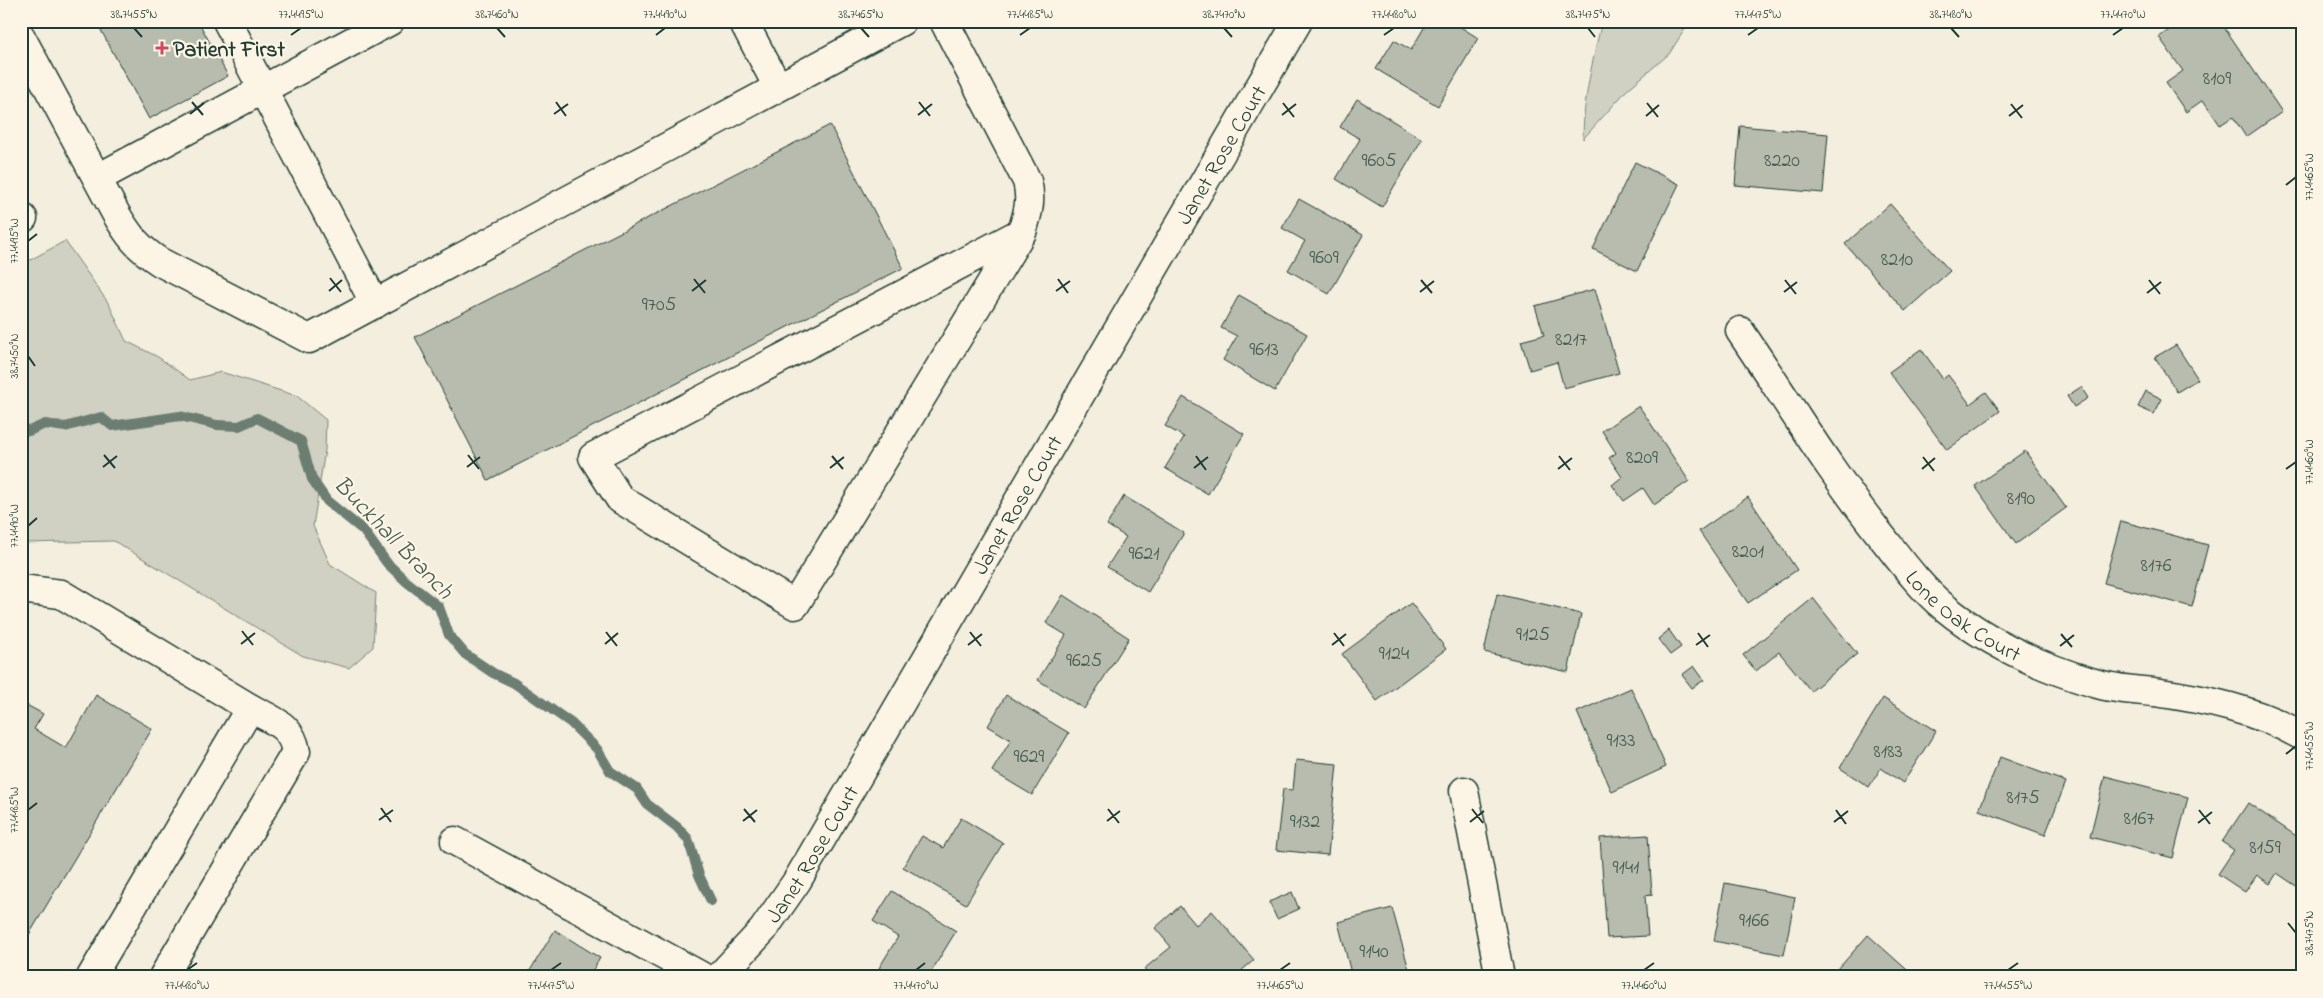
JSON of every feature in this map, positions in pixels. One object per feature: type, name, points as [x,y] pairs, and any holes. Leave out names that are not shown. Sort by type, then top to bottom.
[{"type":"street","points":[[227,21],[375,304]]},
{"type":"street","points":[[98,178],[390,21]]},
{"type":"street","points":[[743,21],[778,87]]},
{"type":"street","points":[[21,37],[127,234],[142,250],[160,262],[309,339],[902,21]]},
{"type":"street","points":[[944,21],[1027,181],[1030,208],[1022,232],[795,605],[620,499],[593,456],[1022,232]]},
{"type":"street","name":"Janet Rose Court","points":[[719,977],[763,930],[797,881],[1298,21]]},
{"type":"street","name":"Lone Oak Court","points":[[1740,331],[1856,504],[1914,578],[1944,607],[2000,645],[2040,665],[2093,683],[2126,690],[2192,698],[2258,714],[2302,736]]},
{"type":"street","points":[[21,589],[61,594],[250,708],[285,727],[294,739],[296,752],[163,977]]},
{"type":"street","points":[[91,977],[250,708]]},
{"type":"street","points":[[1464,791],[1500,977]]},
{"type":"street","points":[[455,841],[703,977]]},
{"type":"shaded area","points":[[1602,21],[1690,21],[1669,54],[1627,90],[1583,139],[1587,94]]},
{"type":"shaded area","points":[[65,241],[109,304],[126,341],[158,357],[190,380],[221,372],[297,396],[326,420],[325,450],[313,526],[330,564],[376,593],[373,647],[349,668],[303,656],[114,541],[21,543],[21,265]]},
{"type":"building","name":"Patient First","points":[[96,21],[198,21],[228,76],[149,119]]},
{"type":"building","points":[[1428,21],[1451,21],[1478,38],[1438,106],[1376,69],[1394,40],[1411,50]]},
{"type":"building","points":[[2182,21],[2220,21],[2282,112],[2246,137],[2233,117],[2220,125],[2203,100],[2186,112],[2166,83],[2183,71],[2159,37]]},
{"type":"building","points":[[1357,99],[1422,139],[1382,207],[1336,179],[1360,139],[1340,127]]},
{"type":"building","points":[[830,125],[903,268],[488,480],[415,337]]},
{"type":"building","points":[[1740,126],[1828,134],[1823,193],[1735,185]]},
{"type":"building","points":[[1635,162],[1679,184],[1637,271],[1593,249]]},
{"type":"building","points":[[1299,199],[1363,235],[1329,294],[1288,270],[1305,241],[1282,228]]},
{"type":"building","points":[[1890,204],[1950,271],[1905,311],[1845,244]]},
{"type":"building","points":[[1595,289],[1619,373],[1564,388],[1557,362],[1530,370],[1521,341],[1544,335],[1535,306]]},
{"type":"building","points":[[1239,295],[1307,334],[1275,391],[1223,360],[1237,336],[1221,328]]},
{"type":"building","points":[[2176,345],[2198,379],[2177,392],[2155,357]]},
{"type":"building","points":[[1921,349],[1943,379],[1948,375],[1970,404],[1986,392],[2000,411],[1947,450],[1889,372]]},
{"type":"building","points":[[2081,387],[2088,398],[2074,407],[2067,396]]},
{"type":"building","points":[[2146,391],[2162,399],[2154,414],[2138,407]]},
{"type":"building","points":[[1183,397],[1244,434],[1208,494],[1165,468],[1184,437],[1165,426]]},
{"type":"building","points":[[1639,406],[1689,481],[1654,505],[1643,488],[1624,501],[1612,485],[1622,477],[1609,458],[1616,453],[1602,431]]},
{"type":"building","points":[[2025,451],[2066,508],[2016,544],[1975,486]]},
{"type":"building","points":[[1124,496],[1184,533],[1148,592],[1107,567],[1126,537],[1107,525]]},
{"type":"building","points":[[1748,497],[1797,570],[1748,603],[1699,531]]},
{"type":"building","points":[[2121,521],[2208,545],[2192,607],[2104,583]]},
{"type":"building","points":[[1497,594],[1581,614],[1568,672],[1484,652]]},
{"type":"building","points":[[1063,595],[1129,638],[1084,709],[1038,680],[1066,635],[1046,623]]},
{"type":"building","points":[[1813,598],[1857,654],[1811,691],[1779,652],[1756,671],[1743,655]]},
{"type":"building","points":[[1411,603],[1446,649],[1377,701],[1342,654]]},
{"type":"building","points":[[1669,630],[1681,647],[1670,655],[1658,639]]},
{"type":"building","points":[[1694,666],[1704,680],[1692,688],[1682,675]]},
{"type":"building","points":[[1631,688],[1666,767],[1612,792],[1577,712]]},
{"type":"building","points":[[96,695],[152,729],[21,948],[21,702],[43,714],[34,729],[66,748]]},
{"type":"building","points":[[1006,695],[1069,733],[1032,795],[992,771],[1011,740],[988,726]]},
{"type":"building","points":[[1883,698],[1936,731],[1903,783],[1881,768],[1869,787],[1840,768]]},
{"type":"building","points":[[2000,757],[2066,782],[2045,835],[1979,810]]},
{"type":"building","points":[[1296,760],[1337,764],[1328,855],[1276,850],[1283,789],[1293,790]]},
{"type":"building","points":[[2105,776],[2188,797],[2173,858],[2090,837]]},
{"type":"building","points":[[2248,803],[2302,840],[2302,890],[2277,873],[2270,884],[2257,875],[2245,892],[2218,874],[2234,850],[2222,842]]},
{"type":"building","points":[[961,818],[1003,843],[966,904],[903,867],[922,836],[943,848]]},
{"type":"building","points":[[1648,835],[1652,895],[1645,896],[1648,936],[1607,938],[1600,838]]},
{"type":"building","points":[[1725,883],[1795,897],[1784,955],[1714,941]]},
{"type":"building","points":[[892,891],[956,931],[928,977],[893,977],[879,968],[898,937],[873,921]]},
{"type":"building","points":[[1292,892],[1299,909],[1277,919],[1269,902]]},
{"type":"building","points":[[1180,906],[1196,925],[1212,911],[1254,960],[1234,977],[1150,977],[1144,969],[1171,947],[1155,928]]},
{"type":"building","points":[[1392,908],[1411,977],[1352,977],[1338,922]]},
{"type":"building","points":[[555,930],[600,958],[589,977],[526,977]]},
{"type":"building","points":[[1868,935],[1915,977],[1831,977]]},
{"type":"waterway","name":"Buckhall Branch","points":[[21,427],[29,431],[45,424],[65,427],[101,417],[112,426],[180,416],[217,425],[239,426],[257,418],[301,441],[312,479],[327,501],[363,530],[387,563],[407,582],[439,607],[449,635],[465,654],[493,673],[514,683],[571,723],[597,749],[610,771],[637,789],[647,804],[677,827],[688,839],[699,875],[711,901]]},
{"type":"place","name":"Patient First","points":[[162,48]]}]
